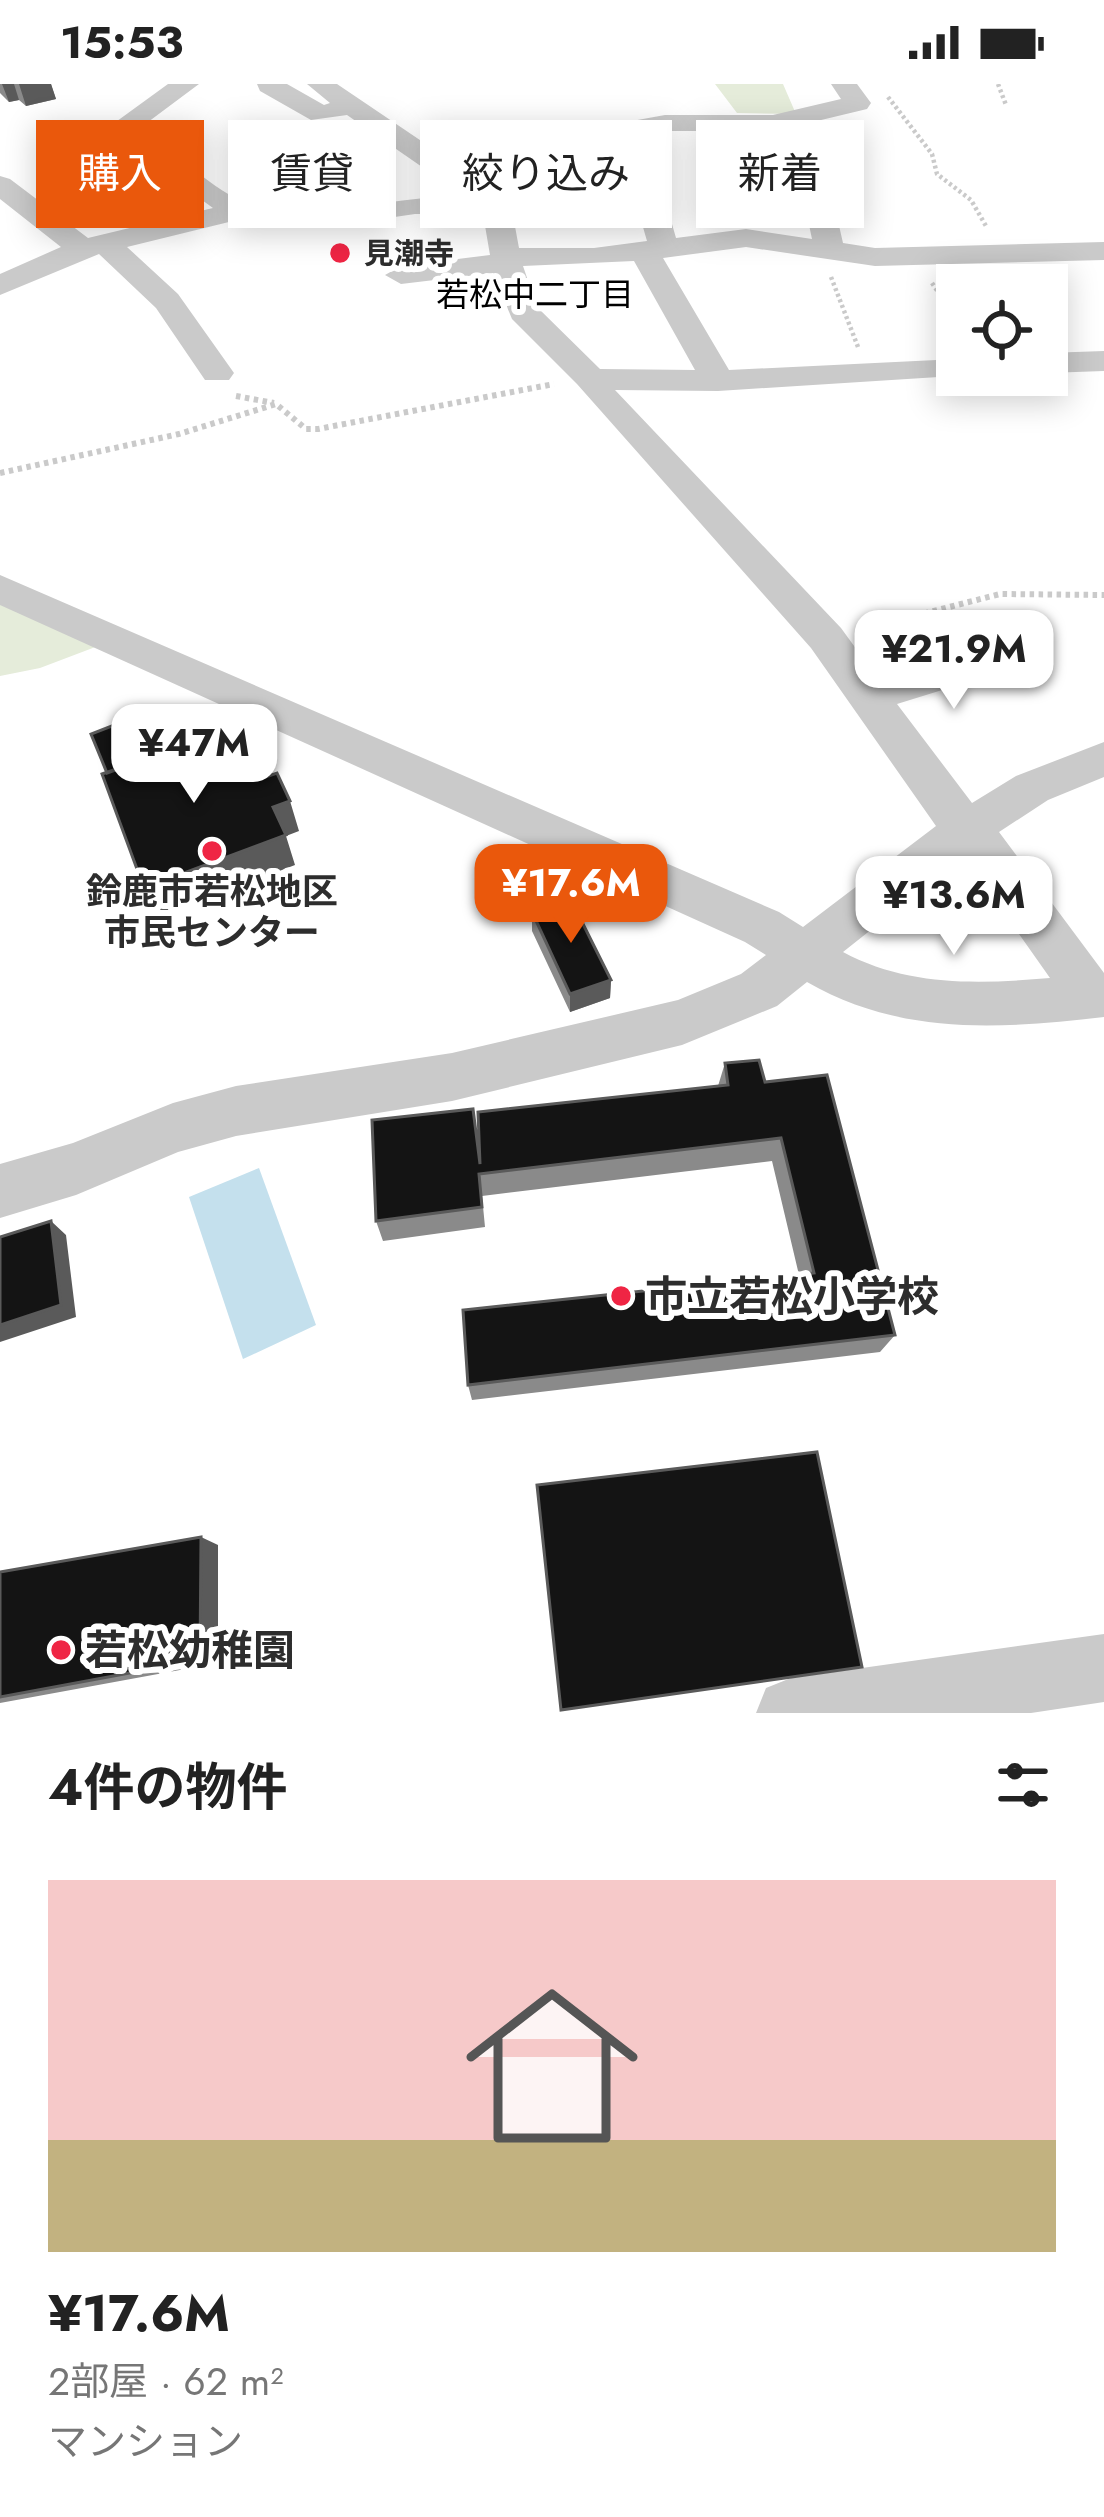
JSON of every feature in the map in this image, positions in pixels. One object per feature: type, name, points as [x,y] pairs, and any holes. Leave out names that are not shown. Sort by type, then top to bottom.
[{"type":"street","points":[[186,84],[127,124],[169,164],[228,205]]},
{"type":"street","points":[[320,84],[420,153]]},
{"type":"street","points":[[269,85],[321,114],[351,105]]},
{"type":"street","points":[[781,120],[851,94]]},
{"type":"street","points":[[0,185],[167,301],[217,373]]},
{"type":"street","points":[[0,286],[94,247],[228,213]]},
{"type":"street","points":[[500,228],[511,288],[523,311],[591,379],[598,393],[826,638],[1097,995]]},
{"type":"street","points":[[652,228],[653,249],[674,298],[718,381]]},
{"type":"street","points":[[825,228],[828,252]]},
{"type":"street","points":[[401,275],[506,259],[570,258],[746,238],[828,252],[915,256],[1104,251]]},
{"type":"street","points":[[1068,363],[1104,362]]},
{"type":"street","points":[[591,379],[718,381],[936,370]]},
{"type":"street","points":[[0,589],[762,927],[890,996],[1008,1002],[1097,995]]},
{"type":"street","points":[[870,698],[1014,652]]},
{"type":"street","points":[[0,1191],[76,1169],[173,1128],[236,1112],[452,1077],[682,1022],[758,990],[967,829],[1032,788],[1104,759]]},
{"type":"street","points":[[791,1713],[1104,1668]]},
{"type":"path","points":[[998,84],[1006,105]]},
{"type":"path","points":[[851,94],[887,95],[932,154],[938,174],[971,200],[1001,254]]},
{"type":"path","points":[[828,252],[826,265],[870,374]]},
{"type":"path","points":[[915,256],[936,288]]},
{"type":"path","points":[[0,473],[179,434],[276,404],[306,429],[317,429],[591,379]]},
{"type":"path","points":[[826,638],[1000,594],[1104,595]]},
{"type":"green space","points":[[715,84],[783,84],[796,114],[737,113]]},
{"type":"green space","points":[[0,603],[98,646],[40,668],[0,676]]},
{"type":"water","points":[[259,1168],[316,1325],[243,1359],[189,1197]]},
{"type":"building","points":[[117,724],[132,764],[107,773],[91,734]]},
{"type":"building","name":"鈴鹿市若松地区 市民センター","points":[[236,728],[260,779],[277,773],[290,801],[273,807],[286,835],[144,888],[102,774]]},
{"type":"building","points":[[570,898],[611,980],[570,994],[532,912]]},
{"type":"building","points":[[759,1060],[765,1082],[827,1075],[895,1335],[468,1385],[463,1310],[814,1273],[781,1138],[479,1174],[482,1207],[376,1221],[372,1120],[473,1109],[480,1164],[478,1112],[728,1085],[725,1063]]},
{"type":"building","points":[[51,1221],[61,1305],[0,1325],[0,1237]]},
{"type":"building","points":[[817,1452],[862,1667],[561,1710],[537,1485]]},
{"type":"building","points":[[201,1537],[200,1660],[0,1697],[0,1572]]},
{"type":"place","name":"見潮寺","points":[[340,253]]},
{"type":"place","name":"鈴鹿市若松地区 市民センター","points":[[212,851]]},
{"type":"place","name":"市立若松小学校","points":[[621,1296]]},
{"type":"place","name":"若松幼稚園","points":[[61,1650]]},
{"type":"district","name":"若松中二丁目","points":[[535,294]]}]
